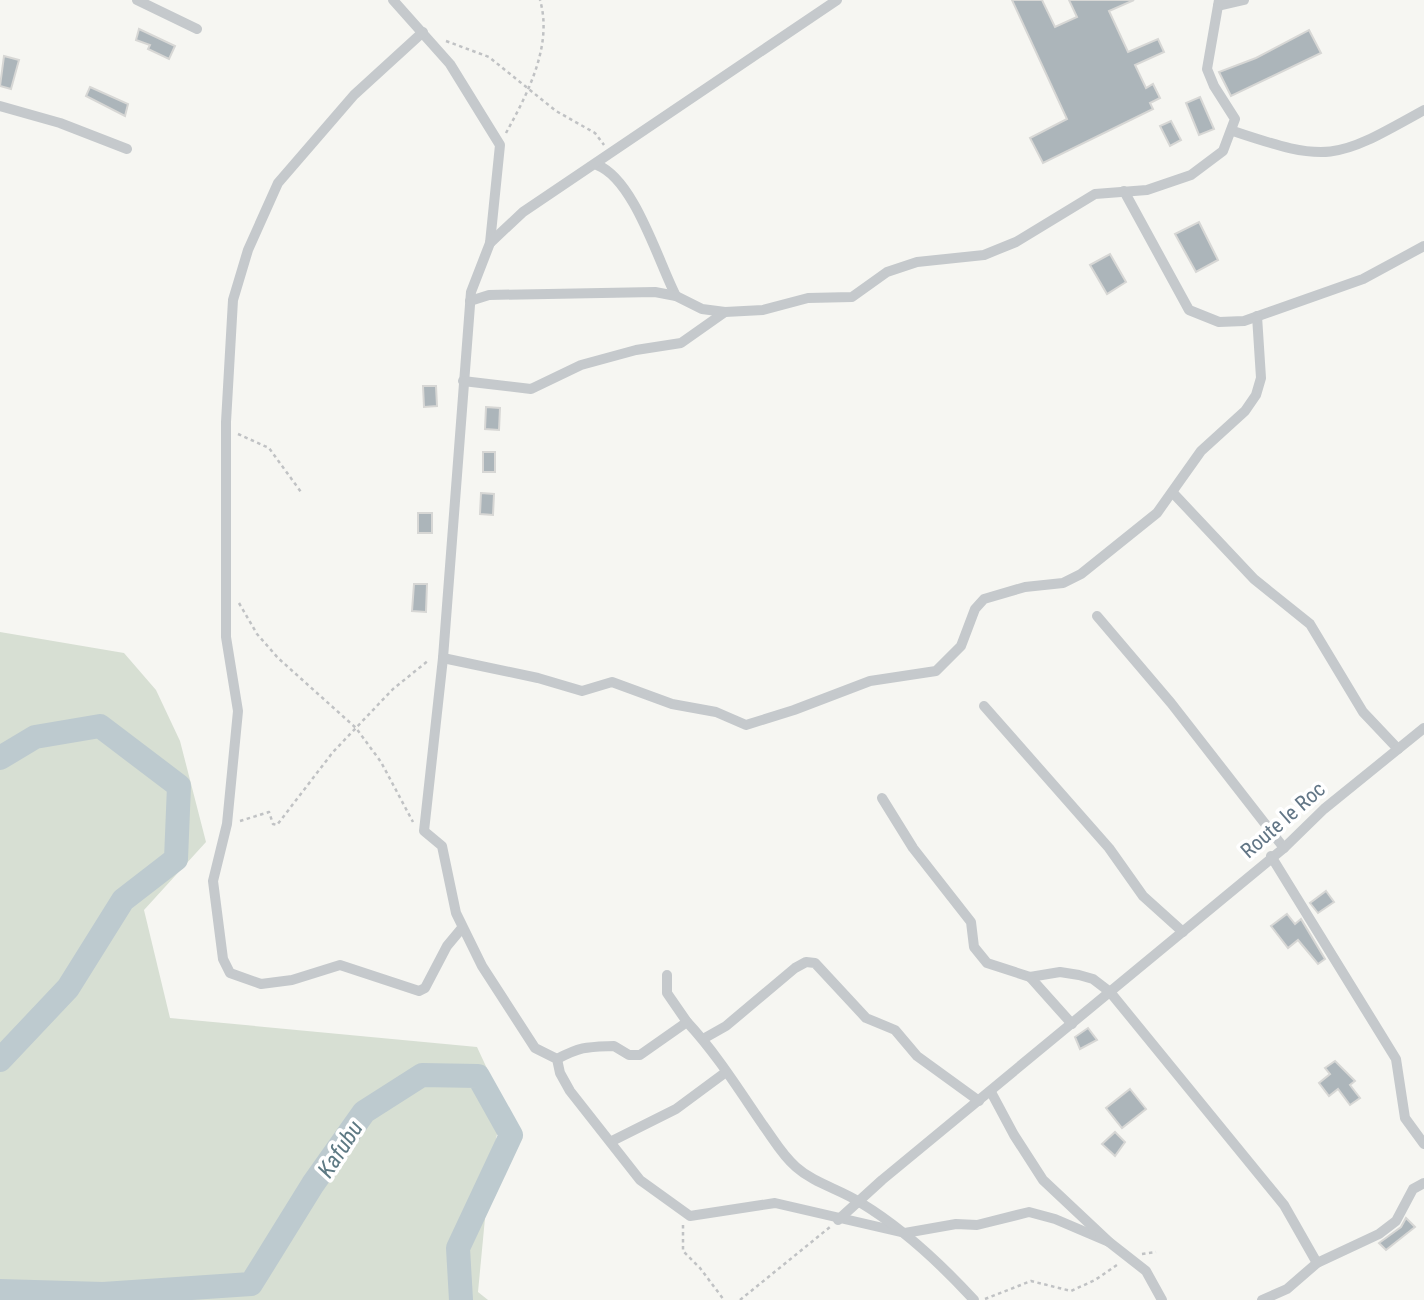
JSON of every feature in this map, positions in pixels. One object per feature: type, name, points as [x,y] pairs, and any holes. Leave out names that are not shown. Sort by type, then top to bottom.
[{"type":"street","points":[[137,0],[197,29]]},
{"type":"street","points":[[393,0],[450,64],[500,145],[490,243],[478,268],[470,302],[443,658],[424,831],[442,846],[447,878],[462,928],[495,987],[521,1021],[535,1048],[557,1059]]},
{"type":"street","points":[[490,243],[523,212],[837,0]]},
{"type":"street","points":[[470,302],[489,295],[655,292],[676,296],[702,309],[725,312],[763,310],[808,298],[852,297],[887,272],[917,262],[984,255],[1016,242],[1095,194],[1147,190],[1191,176],[1223,151],[1233,131],[1235,119],[1214,86],[1207,69],[1219,3],[1244,0]]},
{"type":"street","points":[[423,33],[355,95],[278,183],[248,250],[233,300],[226,422],[226,637],[238,711],[227,824],[213,881],[223,959],[230,973],[246,981],[261,984],[292,980],[340,965],[419,991],[425,988],[447,946],[462,928]]},
{"type":"street","points":[[0,106],[60,123],[127,149]]},
{"type":"street","points":[[1233,131],[1300,152],[1329,155],[1361,145],[1424,110]]},
{"type":"street","points":[[597,164],[614,174],[625,190],[676,296]]},
{"type":"street","points":[[1124,191],[1189,310],[1219,322],[1244,321],[1363,279],[1424,247]]},
{"type":"street","points":[[463,381],[531,388],[581,365],[636,350],[681,343],[725,312]]},
{"type":"street","points":[[443,658],[538,678],[582,691],[612,682],[672,704],[716,712],[746,724],[870,681],[936,671],[961,646],[975,609],[984,599],[1026,587],[1063,583],[1081,574],[1148,520],[1174,494],[1201,452],[1245,411],[1256,396],[1261,378],[1257,316]]},
{"type":"street","points":[[1174,494],[1254,579],[1310,624],[1363,712],[1398,749]]},
{"type":"street","points":[[1097,616],[1171,703],[1284,848]]},
{"type":"street","points":[[984,706],[1098,835],[1143,896],[1183,932]]},
{"type":"street","name":"Route le Roc","points":[[838,1220],[1271,856],[1284,848],[1324,808],[1424,728]]},
{"type":"street","points":[[882,798],[913,848],[971,922],[978,956],[987,963],[1030,977],[1069,973],[1093,979],[1110,992],[1284,1205],[1317,1263]]},
{"type":"street","points":[[1271,856],[1396,1059],[1405,1118],[1424,1144]]},
{"type":"street","points":[[703,1039],[726,1026],[795,968],[806,962],[815,962],[866,1018],[895,1030],[917,1056],[979,1101]]},
{"type":"street","points":[[667,975],[667,993],[687,1022],[703,1039],[781,1152],[797,1168],[830,1188],[859,1201],[905,1233],[930,1254],[974,1300]]},
{"type":"street","points":[[1030,977],[1072,1024]]},
{"type":"street","points":[[557,1059],[586,1045],[600,1049],[614,1046],[629,1055],[640,1055],[687,1022]]},
{"type":"street","points":[[557,1059],[560,1073],[570,1091],[612,1141],[640,1180],[681,1210],[698,1217],[775,1203],[838,1220],[905,1233],[957,1224],[977,1225],[1029,1212],[1055,1219],[1109,1242]]},
{"type":"street","points":[[612,1141],[676,1109],[726,1072]]},
{"type":"street","points":[[992,1092],[1024,1153],[1043,1180],[1109,1242],[1146,1271],[1162,1300]]},
{"type":"street","points":[[1262,1300],[1287,1289],[1317,1263],[1351,1249],[1396,1221],[1413,1189],[1424,1183]]},
{"type":"street","points":[[1287,1289],[1292,1300]]},
{"type":"path","points":[[500,145],[530,88],[546,28],[540,0]]},
{"type":"path","points":[[444,40],[489,57],[556,111],[600,136],[608,157]]},
{"type":"path","points":[[226,422],[251,442],[269,448],[301,492]]},
{"type":"path","points":[[236,595],[257,634],[278,658],[356,728],[381,762],[412,821],[424,831]]},
{"type":"path","points":[[227,824],[269,812],[273,824],[277,825],[306,784],[356,728],[393,689],[443,650],[444,642]]},
{"type":"path","points":[[681,1210],[683,1251],[700,1268],[723,1300]]},
{"type":"path","points":[[740,1300],[838,1220]]},
{"type":"path","points":[[982,1300],[1031,1281],[1071,1291],[1128,1258],[1156,1252]]},
{"type":"shaded area","points":[[0,632],[124,653],[156,690],[180,741],[206,842],[144,910],[170,1018],[477,1047],[503,1103],[489,1176],[478,1292],[488,1300],[0,1300]]},
{"type":"building","points":[[1012,0],[1042,0],[1055,27],[1077,17],[1069,0],[1134,0],[1109,11],[1128,52],[1158,39],[1164,52],[1135,65],[1146,88],[1153,84],[1160,98],[1150,103],[1153,109],[1043,163],[1030,138],[1067,119]]},
{"type":"building","points":[[139,29],[175,46],[169,59],[148,49],[150,45],[136,40]]},
{"type":"building","points":[[1309,30],[1321,53],[1231,96],[1219,72],[1256,58]]},
{"type":"building","points":[[4,56],[19,60],[11,89],[0,86]]},
{"type":"building","points":[[90,87],[128,104],[125,116],[86,96]]},
{"type":"building","points":[[1200,97],[1214,129],[1199,135],[1186,103]]},
{"type":"building","points":[[1171,121],[1181,140],[1170,146],[1160,126]]},
{"type":"building","points":[[1199,222],[1218,260],[1196,272],[1175,234]]},
{"type":"building","points":[[1110,254],[1126,282],[1107,294],[1090,265]]},
{"type":"building","points":[[423,386],[436,386],[437,406],[424,407]]},
{"type":"building","points":[[486,407],[500,408],[499,430],[485,429]]},
{"type":"building","points":[[483,452],[495,452],[495,472],[483,472]]},
{"type":"building","points":[[481,493],[494,494],[493,515],[480,514]]},
{"type":"building","points":[[418,513],[432,513],[432,533],[418,533]]},
{"type":"building","points":[[414,584],[427,584],[426,612],[412,611]]},
{"type":"building","points":[[1326,891],[1334,902],[1318,913],[1310,903]]},
{"type":"building","points":[[1287,914],[1295,924],[1301,919],[1325,959],[1318,964],[1298,940],[1288,948],[1271,926]]},
{"type":"building","points":[[1088,1028],[1097,1040],[1080,1049],[1075,1037]]},
{"type":"building","points":[[1335,1061],[1355,1081],[1350,1085],[1360,1098],[1350,1105],[1338,1089],[1329,1096],[1319,1083],[1330,1074],[1325,1068]]},
{"type":"building","points":[[1130,1089],[1146,1109],[1122,1128],[1106,1108]]},
{"type":"building","points":[[1115,1132],[1125,1142],[1115,1156],[1102,1144]]},
{"type":"building","points":[[1406,1218],[1415,1227],[1386,1250],[1379,1243],[1401,1227]]},
{"type":"waterway","name":"Kafubu","points":[[0,758],[35,737],[100,726],[179,786],[176,859],[123,900],[68,988],[0,1060]]},
{"type":"waterway","name":"Kafubu","points":[[0,1291],[103,1294],[251,1284],[313,1184],[364,1112],[422,1075],[478,1076],[511,1135],[458,1248],[461,1300]]}]
